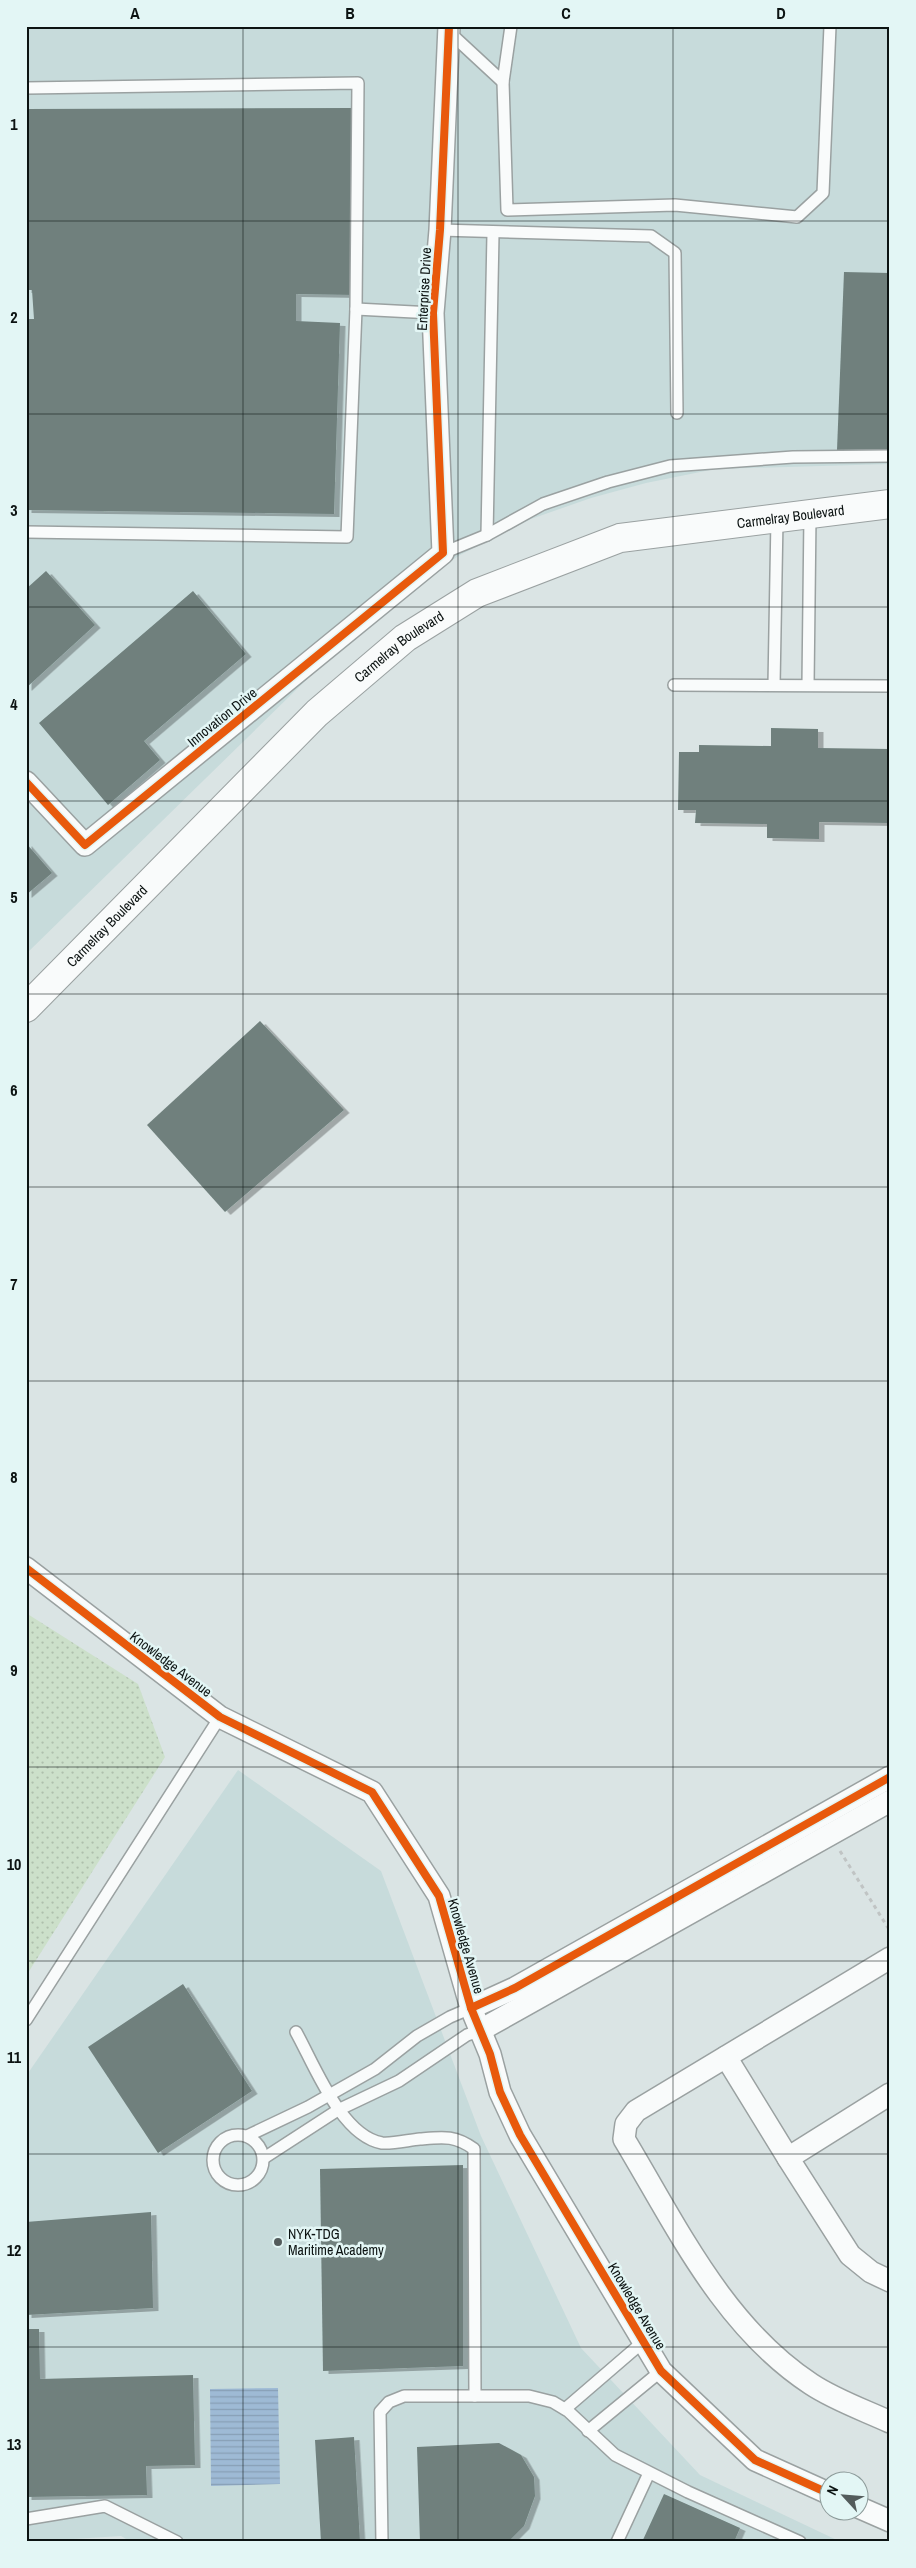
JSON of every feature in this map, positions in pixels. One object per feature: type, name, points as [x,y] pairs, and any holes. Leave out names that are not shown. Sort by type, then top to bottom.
[{"type":"street","name":"Enterprise Drive","points":[[442,553],[433,312],[440,230],[449,29]]},
{"type":"street","name":"Carmelray Boulevard","points":[[26,1008],[318,714],[405,638],[478,593],[620,538],[890,504]]},
{"type":"street","name":"Innovation Drive","points":[[26,782],[85,845],[442,553]]},
{"type":"street","name":"Knowledge Avenue","points":[[26,1568],[220,1717],[372,1792],[439,1896],[471,2008],[490,2054],[500,2092],[520,2135],[661,2371],[755,2460],[818,2488]]},
{"type":"street","points":[[471,2008],[515,1988],[890,1777]]},
{"type":"street","points":[[479,2030],[890,1801]]},
{"type":"street","points":[[890,1958],[636,2111],[626,2124],[624,2140],[721,2300],[742,2326],[773,2356],[812,2385],[890,2422]]},
{"type":"street","points":[[726,2057],[850,2255],[871,2272],[890,2281]]},
{"type":"street","points":[[788,2158],[888,2100]]},
{"type":"street","points":[[868,2511],[890,2521]]},
{"type":"lane","points":[[511,26],[503,82],[507,210],[674,205],[797,217],[823,193],[830,26]]},
{"type":"lane","points":[[449,29],[503,82]]},
{"type":"lane","points":[[26,88],[358,83],[356,309],[347,536],[26,532]]},
{"type":"lane","points":[[440,230],[493,234],[651,236],[674,253],[678,413]]},
{"type":"lane","points":[[487,535],[493,234]]},
{"type":"lane","points":[[356,309],[433,312]]},
{"type":"lane","points":[[442,553],[487,535],[543,504],[608,482],[670,466],[793,457],[890,456]]},
{"type":"lane","points":[[808,685],[810,515]]},
{"type":"lane","points":[[774,685],[777,517]]},
{"type":"lane","points":[[674,685],[890,686]]},
{"type":"lane","points":[[26,2020],[220,1717]]},
{"type":"lane","points":[[247,2136],[259,2144],[264,2158],[260,2175],[246,2185],[228,2184],[221,2180],[213,2164],[216,2147],[230,2136],[247,2136],[330,2094],[375,2069],[417,2036],[450,2017],[471,2008]]},
{"type":"lane","points":[[264,2158],[338,2110],[399,2081],[467,2035],[479,2030]]},
{"type":"lane","points":[[296,2032],[338,2110],[362,2134],[382,2143],[443,2137],[461,2140],[474,2149],[475,2396]]},
{"type":"lane","points":[[565,2409],[644,2341]]},
{"type":"lane","points":[[588,2431],[661,2371]]},
{"type":"lane","points":[[382,2542],[380,2412],[389,2402],[404,2396],[529,2396],[553,2402],[565,2409],[615,2455],[777,2537],[800,2542]]},
{"type":"lane","points":[[617,2542],[649,2473]]},
{"type":"lane","points":[[26,2519],[105,2506],[176,2542]]},
{"type":"path","points":[[831,1835],[890,1932]]},
{"type":"shaded area","points":[[26,26],[890,26],[890,464],[715,469],[646,483],[591,498],[531,519],[460,555],[382,606],[26,954]]},
{"type":"shaded area","name":"NYK-TDG Maritime Academy","points":[[238,1770],[381,1871],[481,2136],[581,2348],[700,2475],[841,2542],[131,2542],[121,2536],[26,2542],[26,2076]]},
{"type":"green space","points":[[26,1613],[138,1684],[165,1757],[26,1976]]},
{"type":"water","points":[[278,2388],[280,2484],[211,2486],[210,2389]]},
{"type":"building","points":[[355,108],[356,295],[296,294],[296,321],[340,323],[334,514],[26,510],[26,319],[34,319],[32,290],[26,290],[26,109]]},
{"type":"building","points":[[844,272],[890,273],[890,449],[837,450]]},
{"type":"building","points":[[46,571],[95,625],[26,688],[26,589]]},
{"type":"building","points":[[193,591],[246,654],[144,741],[160,760],[108,805],[39,723]]},
{"type":"building","points":[[771,728],[818,729],[818,748],[890,749],[890,823],[819,822],[819,839],[767,838],[767,824],[695,823],[696,810],[678,810],[679,752],[699,752],[699,745],[771,746]]},
{"type":"building","points":[[26,843],[52,873],[26,895]]},
{"type":"building","points":[[260,1021],[344,1110],[225,1212],[147,1125]]},
{"type":"building","points":[[183,1984],[252,2091],[158,2153],[88,2047]]},
{"type":"building","points":[[463,2165],[463,2366],[323,2371],[320,2169]]},
{"type":"building","points":[[151,2212],[153,2308],[26,2315],[26,2222]]},
{"type":"building","points":[[26,2329],[39,2329],[40,2379],[193,2375],[195,2465],[146,2466],[147,2495],[26,2497]]},
{"type":"building","points":[[354,2437],[360,2542],[321,2542],[315,2440]]},
{"type":"building","points":[[499,2443],[521,2455],[534,2477],[535,2496],[524,2526],[508,2542],[420,2542],[417,2447]]},
{"type":"building","points":[[664,2494],[740,2528],[734,2542],[642,2542]]},
{"type":"cycle path","points":[[26,782],[85,845],[443,553],[433,313],[440,230],[449,26]]},
{"type":"cycle path","points":[[26,1568],[220,1717],[372,1792],[439,1896],[471,2008],[490,2054],[500,2092],[520,2135],[661,2371],[755,2460],[818,2488]]},
{"type":"cycle path","points":[[471,2008],[515,1988],[890,1777]]},
{"type":"place","name":"NYK-TDG Maritime Academy","points":[[278,2242]]}]
